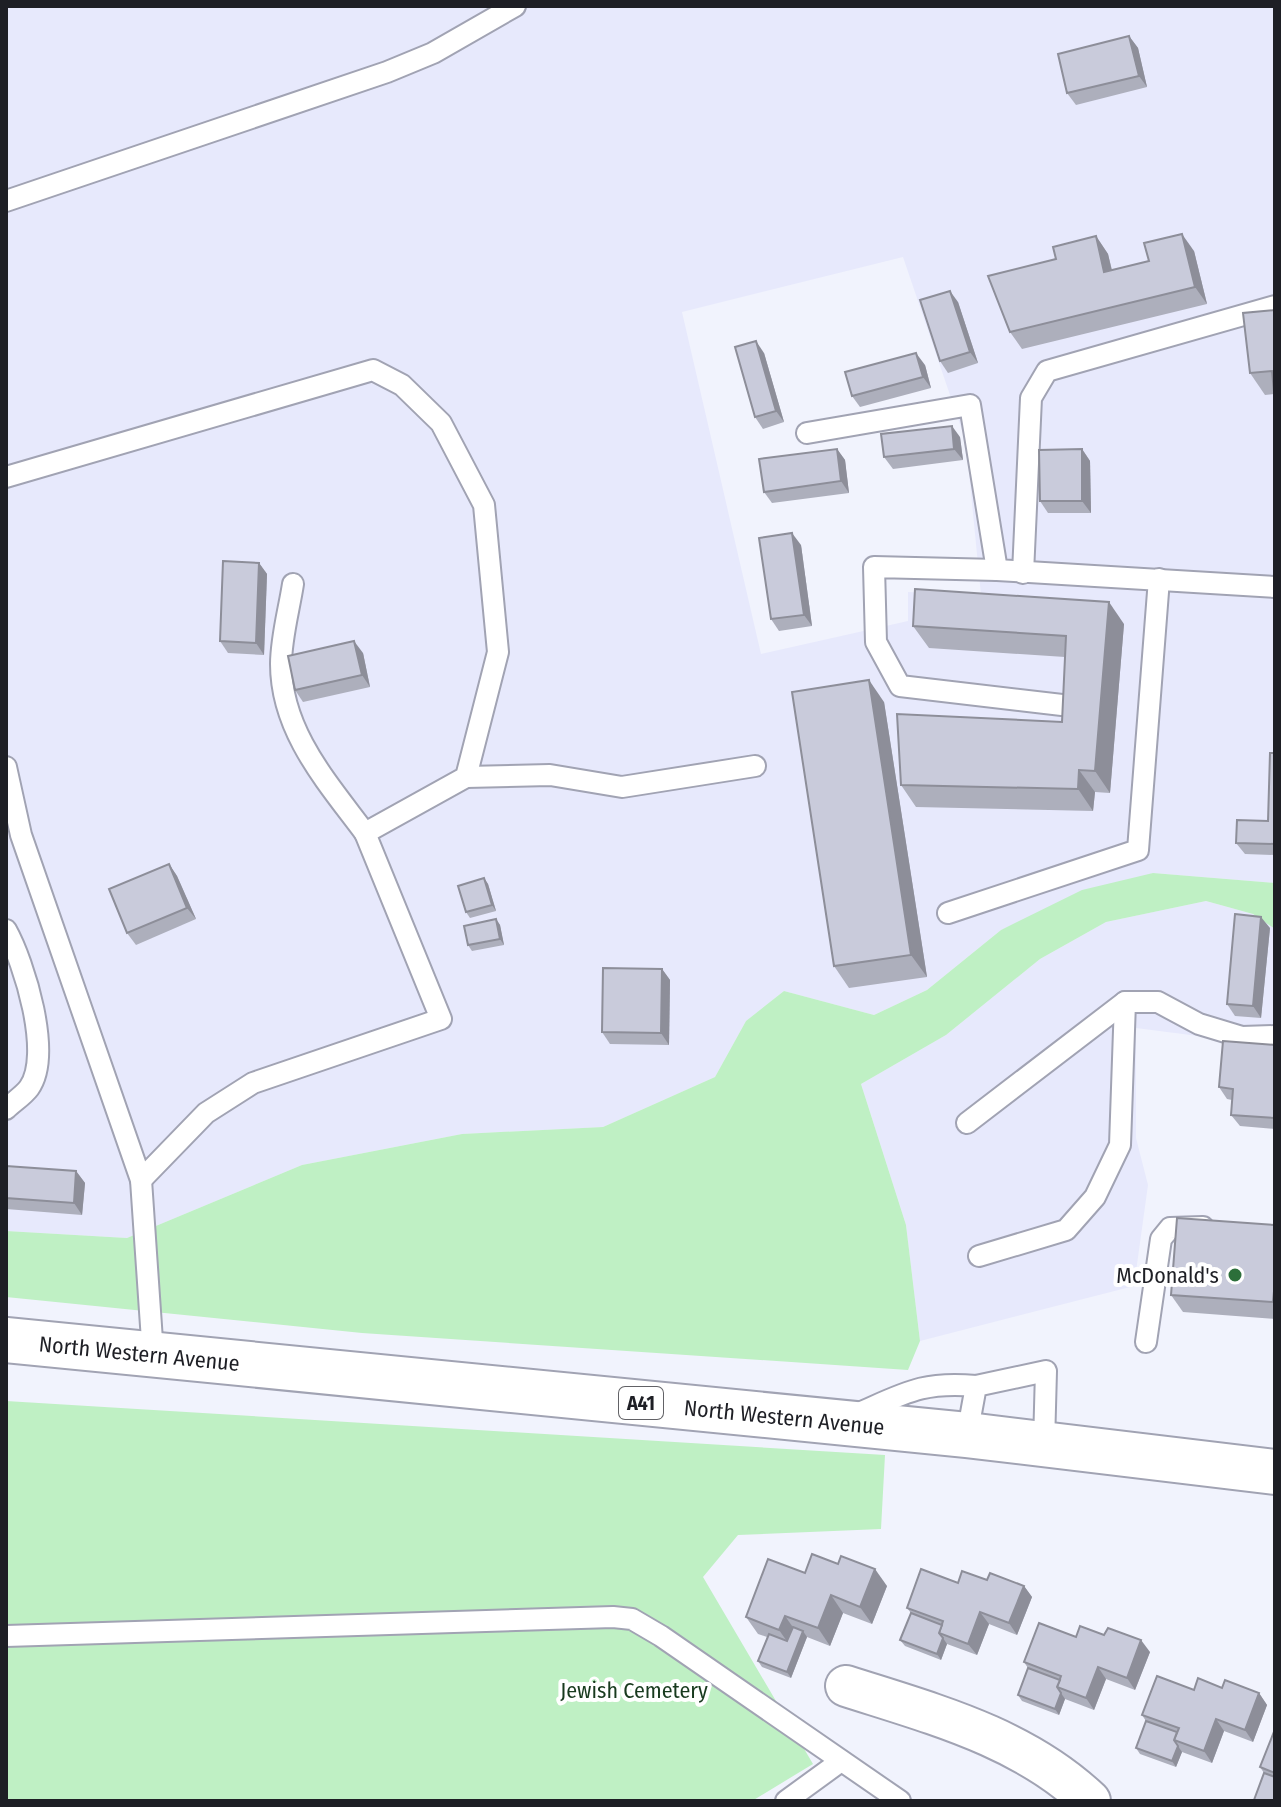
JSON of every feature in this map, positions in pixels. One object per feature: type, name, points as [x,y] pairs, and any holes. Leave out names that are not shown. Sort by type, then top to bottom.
[{"type":"highway","name":"North Western Avenue","points":[[6,1340],[967,1435],[1275,1472]]},
{"type":"street","points":[[846,1686],[972,1726],[1068,1779],[1090,1801]]},
{"type":"lane","points":[[6,201],[387,72],[433,53],[515,6]]},
{"type":"lane","points":[[1023,573],[1031,398],[1047,371],[1275,306]]},
{"type":"lane","points":[[6,477],[373,370],[402,385],[441,423],[484,505],[498,652],[466,777]]},
{"type":"lane","points":[[807,433],[970,405],[997,570]]},
{"type":"lane","points":[[1062,705],[900,686],[876,642],[874,567],[997,570],[1275,587]]},
{"type":"lane","points":[[948,913],[1138,850],[1159,579]]},
{"type":"lane","points":[[141,1180],[206,1113],[253,1083],[441,1019],[365,833],[308,756],[287,708],[281,664],[293,584]]},
{"type":"lane","points":[[365,833],[466,777],[550,775],[622,787],[755,766]]},
{"type":"lane","points":[[6,767],[21,835],[141,1180],[153,1355]]},
{"type":"lane","points":[[6,930],[17,949],[40,1034],[31,1086],[6,1109]]},
{"type":"lane","points":[[967,1123],[1125,1002],[1158,1002],[1199,1024],[1242,1037],[1275,1036]]},
{"type":"lane","points":[[979,1256],[1066,1230],[1095,1197],[1120,1145],[1125,1002]]},
{"type":"lane","points":[[1146,1342],[1161,1239],[1170,1228],[1230,1228]]},
{"type":"lane","points":[[839,1423],[903,1394],[938,1383],[976,1386],[1046,1371],[1044,1444]]},
{"type":"lane","points":[[967,1435],[976,1386]]},
{"type":"lane","points":[[6,1636],[613,1617],[632,1619],[900,1801]]},
{"type":"lane","points":[[786,1801],[841,1761]]},
{"type":"shaded area","points":[[6,6],[1275,6],[1275,883],[1153,873],[1001,930],[927,990],[874,1015],[784,991],[746,1021],[715,1077],[603,1127],[462,1134],[302,1165],[127,1238],[6,1231]],"holes":[[[903,257],[966,442],[981,595],[908,592],[908,621],[761,654],[682,312]]]},
{"type":"shaded area","points":[[1206,901],[1253,914],[1275,929],[1275,1046],[1136,1028],[1136,1138],[1148,1185],[1134,1286],[920,1341],[906,1225],[861,1084],[946,1035],[1040,959],[1106,922]]},
{"type":"green space","points":[[1153,873],[1275,883],[1275,929],[1253,914],[1206,901],[1106,922],[1040,959],[946,1035],[861,1084],[906,1225],[920,1341],[908,1370],[362,1333],[6,1297],[6,1231],[127,1238],[302,1165],[462,1134],[603,1127],[715,1077],[746,1021],[784,991],[874,1015],[927,990],[1001,930],[1082,890]]},
{"type":"green space","name":"Jewish Cemetery","points":[[6,1401],[885,1455],[881,1529],[738,1535],[703,1577],[813,1764],[752,1801],[6,1801]]},
{"type":"building","points":[[1129,36],[1139,76],[1067,93],[1058,54]]},
{"type":"building","points":[[1182,234],[1195,287],[1010,332],[988,276],[1056,259],[1053,247],[1096,236],[1104,272],[1149,261],[1144,243]]},
{"type":"building","points":[[950,291],[970,352],[940,361],[920,300]]},
{"type":"building","points":[[1275,310],[1275,402],[1272,371],[1250,373],[1243,313]]},
{"type":"building","points":[[756,341],[776,411],[755,417],[735,347]]},
{"type":"building","points":[[916,353],[923,377],[852,396],[845,372]]},
{"type":"building","points":[[952,426],[954,449],[884,457],[881,434]]},
{"type":"building","points":[[837,449],[841,481],[764,492],[759,459]]},
{"type":"building","points":[[1082,449],[1082,501],[1040,501],[1039,450]]},
{"type":"building","points":[[792,533],[804,615],[771,619],[759,538]]},
{"type":"building","points":[[223,561],[259,563],[256,643],[220,641]]},
{"type":"building","points":[[915,589],[1109,602],[1095,771],[1079,770],[1078,789],[901,785],[897,714],[1062,722],[1066,636],[913,626]]},
{"type":"building","points":[[354,641],[362,675],[295,690],[288,656]]},
{"type":"building","points":[[869,680],[911,955],[834,966],[792,692]]},
{"type":"building","points":[[1270,753],[1275,753],[1275,844],[1236,843],[1237,820],[1268,821]]},
{"type":"building","points":[[169,864],[187,908],[127,933],[109,889]]},
{"type":"building","points":[[484,878],[492,905],[466,912],[458,886]]},
{"type":"building","points":[[1235,914],[1261,917],[1253,1006],[1227,1004]]},
{"type":"building","points":[[496,919],[500,939],[468,945],[464,926]]},
{"type":"building","points":[[603,968],[662,969],[661,1033],[602,1032]]},
{"type":"building","points":[[1223,1041],[1275,1045],[1275,1118],[1231,1115],[1233,1089],[1219,1087]]},
{"type":"building","points":[[6,1166],[76,1171],[74,1203],[6,1198]]},
{"type":"building","points":[[1177,1218],[1275,1225],[1273,1302],[1171,1295]]},
{"type":"building","points":[[812,1554],[838,1564],[841,1556],[875,1569],[860,1607],[831,1595],[818,1628],[785,1616],[779,1630],[746,1617],[768,1559],[805,1573]]},
{"type":"building","points":[[921,1569],[958,1583],[962,1571],[987,1580],[990,1573],[1024,1586],[1009,1623],[980,1612],[968,1644],[939,1633],[943,1621],[907,1608]]},
{"type":"building","points":[[911,1613],[942,1625],[939,1633],[943,1638],[937,1654],[900,1640]]},
{"type":"building","points":[[1039,1623],[1076,1637],[1080,1626],[1104,1635],[1108,1628],[1141,1640],[1127,1678],[1098,1667],[1086,1698],[1057,1687],[1061,1676],[1024,1662]]},
{"type":"building","points":[[793,1627],[803,1631],[787,1672],[758,1661],[769,1634],[787,1641]]},
{"type":"building","points":[[1028,1668],[1060,1680],[1057,1687],[1061,1693],[1055,1709],[1018,1695]]},
{"type":"building","points":[[1157,1676],[1194,1690],[1198,1678],[1222,1688],[1225,1680],[1259,1693],[1245,1730],[1216,1719],[1204,1751],[1174,1740],[1179,1728],[1142,1715]]},
{"type":"building","points":[[1146,1721],[1177,1732],[1174,1740],[1178,1746],[1172,1761],[1136,1748]]},
{"type":"building","points":[[1275,1729],[1275,1773],[1260,1767]]},
{"type":"building","points":[[1264,1773],[1275,1777],[1275,1801],[1254,1800]]},
{"type":"place","name":"McDonald's","points":[[1235,1275]]}]
